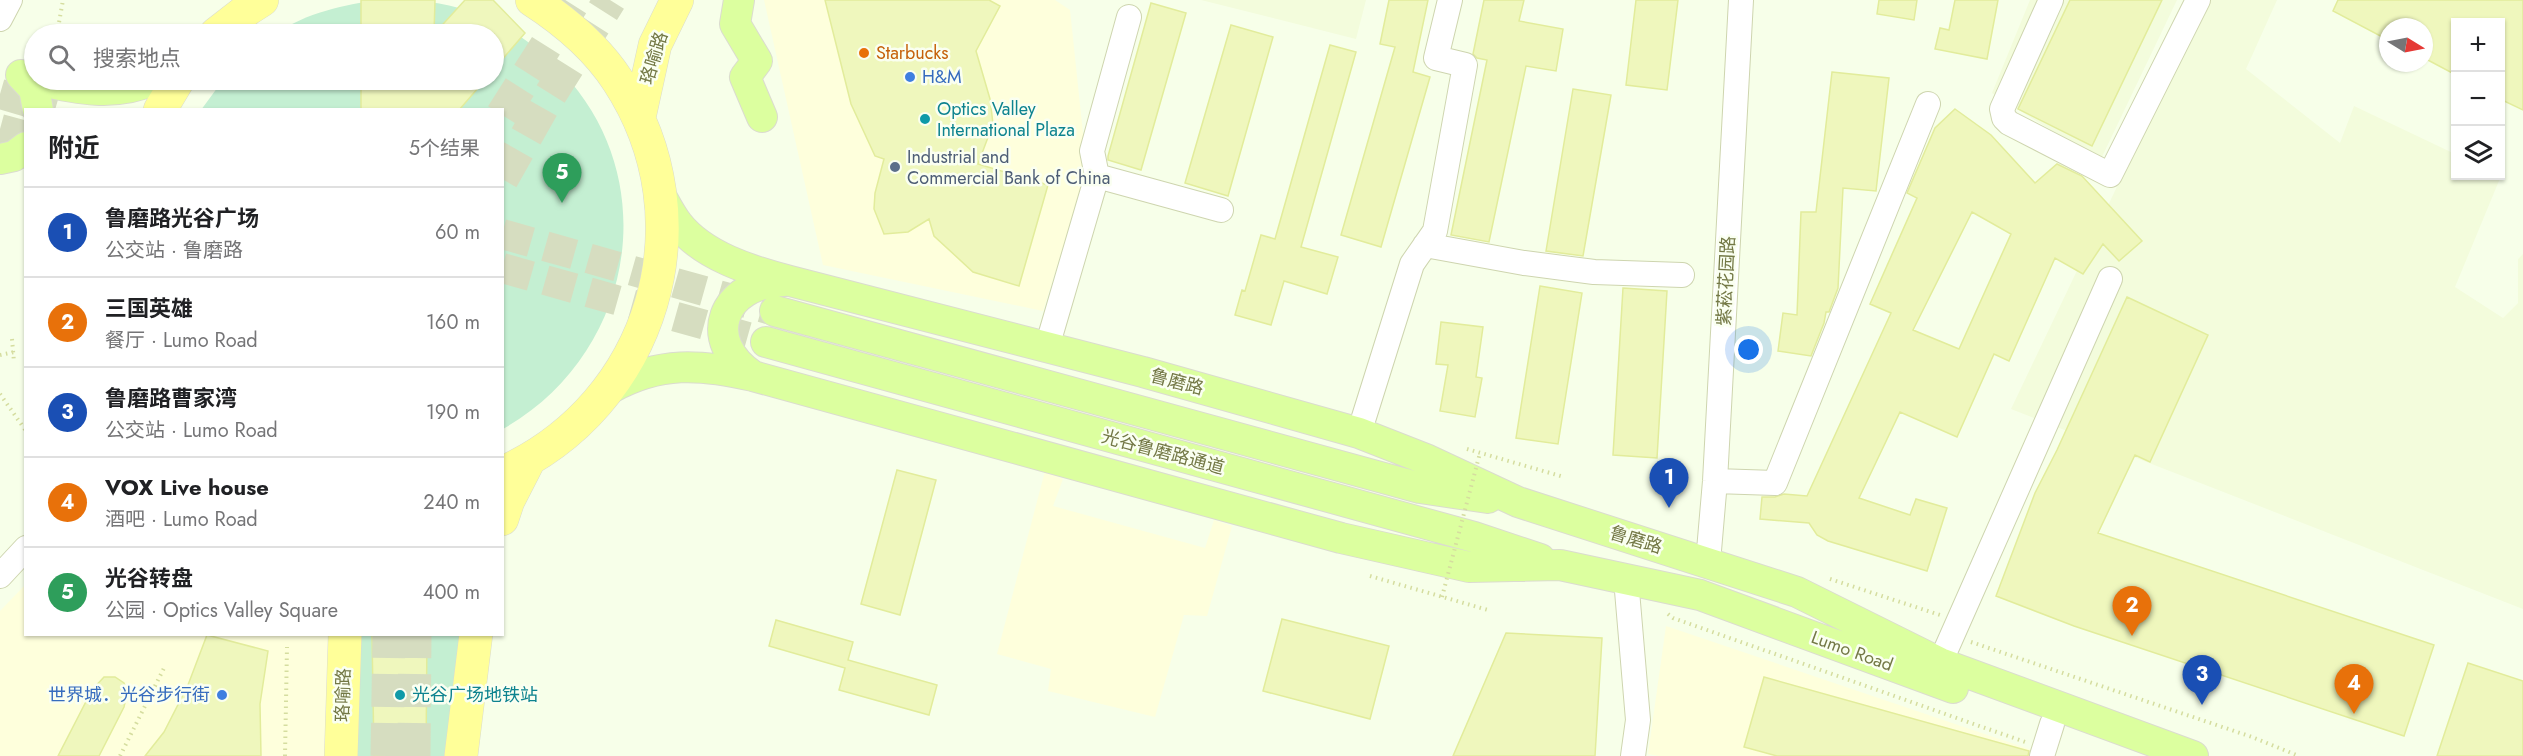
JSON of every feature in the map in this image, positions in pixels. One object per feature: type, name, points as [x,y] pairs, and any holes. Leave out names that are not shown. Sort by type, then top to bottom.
[{"type":"highway","points":[[230,24],[262,0]]},
{"type":"highway","points":[[504,513],[515,467],[559,441],[580,423],[610,388],[632,353],[648,316],[656,287],[663,236],[661,196],[653,156],[639,118],[618,80],[591,46],[558,17],[532,0]]},
{"type":"highway","name":"珞喻路","points":[[639,118],[655,45],[676,0]]},
{"type":"highway","points":[[161,108],[172,90]]},
{"type":"highway","name":"珞喻路","points":[[341,756],[345,636]]},
{"type":"highway","points":[[461,756],[476,636]]},
{"type":"main road","points":[[739,0],[735,24],[757,61],[745,78],[762,117]]},
{"type":"main road","points":[[34,90],[38,108]]},
{"type":"main road","points":[[90,90],[111,90]]},
{"type":"main road","points":[[0,160],[14,156],[24,148]]},
{"type":"main road","points":[[0,160],[24,169]]},
{"type":"main road","name":"鲁磨路","points":[[661,196],[679,225],[702,246],[747,268],[1047,347],[1359,433],[1428,460],[1518,502],[1588,526],[1708,561]]},
{"type":"main road","points":[[753,376],[733,359],[727,349],[724,331],[726,313],[732,303],[750,287],[762,283],[790,281]]},
{"type":"main road","name":"光谷鲁磨路通道","points":[[775,311],[1420,488],[1518,502]]},
{"type":"main road","name":"光谷鲁磨路通道","points":[[766,342],[1474,537],[1560,566]]},
{"type":"main road","points":[[610,388],[637,375],[676,366],[722,369],[1341,538],[1469,567],[1560,566]]},
{"type":"main road","name":"Lumo Road","points":[[1708,561],[1797,592],[1940,663],[2193,756]]},
{"type":"main road","name":"Lumo Road","points":[[1560,566],[1700,595],[2046,743],[2139,756]]},
{"type":"street","points":[[0,19],[10,0]]},
{"type":"street","points":[[1359,433],[1412,264],[1435,231],[1465,65],[1436,58],[1450,0]]},
{"type":"street","name":"紫菘花园路","points":[[1708,561],[1715,481],[1742,0]]},
{"type":"street","points":[[2051,0],[2002,109],[2004,118],[2009,123],[2110,175],[2198,0]]},
{"type":"street","points":[[1047,347],[1098,176],[1092,151],[1129,17]]},
{"type":"street","points":[[1715,481],[1775,483],[1928,105]]},
{"type":"street","points":[[1098,176],[1221,210]]},
{"type":"street","points":[[1425,245],[1524,263],[1594,272],[1682,275]]},
{"type":"street","points":[[1940,663],[1957,620],[2110,279]]},
{"type":"street","points":[[0,576],[24,550]]},
{"type":"street","points":[[1626,579],[1638,720],[1633,756]]},
{"type":"path","points":[[59,24],[63,0]]},
{"type":"path","points":[[12,339],[14,362]]},
{"type":"path","points":[[0,355],[14,352]]},
{"type":"path","points":[[0,393],[24,428]]},
{"type":"path","points":[[1442,597],[1480,453],[1564,477]]},
{"type":"path","points":[[1370,576],[1488,610]]},
{"type":"path","points":[[1826,578],[1957,620],[1971,643],[2252,737],[2299,756]]},
{"type":"path","points":[[1665,611],[1673,618],[2046,743]]},
{"type":"path","points":[[285,756],[287,647]]},
{"type":"path","points":[[120,756],[164,668]]},
{"type":"shaded area","points":[[381,0],[438,3],[460,8],[499,24],[293,24],[313,15],[354,4]]},
{"type":"shaded area","points":[[764,0],[1055,0],[1070,10],[1087,171],[1043,311],[823,265]]},
{"type":"shaded area","points":[[1201,0],[1366,0],[1356,39]]},
{"type":"shaded area","points":[[2030,0],[2177,0],[2100,161],[1992,93]]},
{"type":"shaded area","points":[[2206,0],[2277,0],[2246,69],[2340,143],[2354,106],[2451,152],[2451,180],[2499,180],[2455,287],[2503,318],[2518,303],[2518,259],[2523,254],[2523,609],[2011,409]]},
{"type":"shaded area","points":[[504,27],[516,34],[555,65],[590,109],[613,157],[623,208],[621,260],[607,310],[583,356],[548,396],[504,428],[504,108],[202,108],[216,90],[504,90]]},
{"type":"shaded area","points":[[1045,471],[1063,479],[1053,506],[1205,548],[1214,520],[1232,526],[1207,616],[1184,615],[1155,717],[1048,691],[1051,669],[997,654]]},
{"type":"shaded area","points":[[24,586],[24,636],[329,636],[325,756],[0,756],[0,611]]},
{"type":"shaded area","points":[[1666,626],[2035,751],[2034,756],[1659,756],[1648,754]]},
{"type":"shaded area","points":[[356,636],[461,636],[446,756],[356,756]]},
{"type":"building","points":[[361,0],[435,0],[434,24],[361,24]]},
{"type":"building","points":[[465,0],[493,0],[525,33],[504,57],[504,24],[443,24]]},
{"type":"building","name":"Optics Valley International Plaza","points":[[825,0],[989,0],[1000,6],[976,51],[990,99],[993,124],[978,164],[1048,185],[1019,286],[973,272],[934,236],[929,219],[908,232],[884,234],[874,209],[875,193],[884,159],[875,156],[851,104]]},
{"type":"building","points":[[1389,0],[1428,0],[1413,72],[1430,77],[1381,247],[1341,235],[1395,47],[1380,44]]},
{"type":"building","points":[[1484,0],[1524,0],[1519,21],[1563,29],[1556,71],[1526,66],[1489,242],[1451,235],[1487,60],[1477,58],[1473,54]]},
{"type":"building","points":[[1636,0],[1678,0],[1667,90],[1626,85]]},
{"type":"building","points":[[1879,0],[1917,0],[1914,20],[1877,14]]},
{"type":"building","points":[[1955,0],[1998,0],[1987,59],[1935,49],[1940,28],[1949,30]]},
{"type":"building","points":[[2070,0],[2162,0],[2092,146],[2018,109]]},
{"type":"building","points":[[2338,0],[2523,0],[2523,110],[2505,101],[2505,18],[2451,18],[2451,72],[2433,63],[2433,18],[2379,18],[2379,35],[2333,11]]},
{"type":"building","points":[[1151,3],[1186,13],[1141,170],[1108,160],[1108,156]]},
{"type":"building","points":[[1231,25],[1273,37],[1228,196],[1185,183]]},
{"type":"building","points":[[1330,45],[1356,52],[1301,247],[1338,257],[1327,294],[1284,281],[1271,325],[1235,315],[1242,290],[1245,291],[1261,235],[1275,239]]},
{"type":"building","points":[[1832,72],[1889,78],[1876,191],[1843,188],[1838,288],[1829,312],[1826,312],[1811,356],[1778,351],[1783,313],[1797,315],[1801,212],[1816,212]]},
{"type":"building","points":[[1573,89],[1611,95],[1583,256],[1546,251]]},
{"type":"building","points":[[361,90],[476,90],[461,108],[361,108]]},
{"type":"building","points":[[1955,109],[1991,135],[2035,183],[2057,164],[2082,176],[2142,241],[2119,261],[2103,244],[2083,274],[2055,258],[2009,361],[1994,354],[1957,437],[1900,412],[1859,498],[1910,515],[1916,499],[1947,508],[1927,571],[1828,541],[1817,535],[1809,523],[1760,519],[1762,497],[1784,494],[1807,496],[1891,313],[1870,304],[1917,198],[1907,193],[1935,128]],"holes":[[[1972,212],[2011,234],[1959,349],[1913,330]]]},
{"type":"building","points":[[1540,286],[1582,293],[1558,444],[1516,438]]},
{"type":"building","points":[[1623,288],[1667,291],[1657,458],[1613,455]]},
{"type":"building","points":[[2127,297],[2208,335],[2150,462],[2135,455],[2098,533],[2434,645],[2404,736],[2074,626],[1996,596],[2035,493]]},
{"type":"building","points":[[1441,322],[1483,327],[1476,377],[1482,378],[1475,417],[1440,411],[1448,365],[1436,364]]},
{"type":"building","points":[[897,470],[936,480],[900,615],[861,604]]},
{"type":"building","points":[[1282,619],[1389,646],[1370,719],[1263,691]]},
{"type":"building","points":[[776,620],[853,642],[848,660],[937,685],[929,715],[839,690],[845,668],[769,646]]},
{"type":"building","points":[[1506,633],[1602,638],[1595,756],[1453,756]]},
{"type":"building","name":"世界城．光谷步行街","points":[[207,636],[268,651],[260,704],[261,756],[145,756],[164,732],[188,685]]},
{"type":"building","name":"光谷广场地铁站","points":[[372,636],[427,636],[426,756],[374,756]]},
{"type":"building","points":[[2468,663],[2523,681],[2523,756],[2437,756]]},
{"type":"building","name":"世界城．光谷步行街","points":[[104,677],[115,677],[124,683],[127,693],[124,707],[99,756],[58,756],[92,690]]},
{"type":"building","points":[[1764,677],[2029,751],[2028,756],[1777,756],[1744,747]]},
{"type":"tunnel","points":[[504,112],[575,0]]},
{"type":"tunnel","points":[[504,175],[545,103],[610,0]]},
{"type":"tunnel","points":[[0,94],[48,108]]},
{"type":"tunnel","points":[[0,129],[24,135]]},
{"type":"tunnel","points":[[504,235],[775,311]]},
{"type":"tunnel","points":[[504,269],[766,342]]},
{"type":"tunnel","points":[[387,756],[389,636]]},
{"type":"tunnel","points":[[414,756],[415,636]]},
{"type":"place","name":"Starbucks","points":[[864,53]]},
{"type":"place","name":"H&M","points":[[910,77]]},
{"type":"place","name":"Optics Valley International Plaza","points":[[925,119]]},
{"type":"place","name":"Industrial and Commercial Bank of China","points":[[895,167]]},
{"type":"place","name":"光谷转盘","points":[[562,203]]},
{"type":"place","name":"鲁磨路光谷广场","points":[[1669,508]]},
{"type":"place","name":"三国英雄","points":[[2132,636]]},
{"type":"place","name":"世界城．光谷步行街","points":[[222,695]]},
{"type":"place","name":"光谷广场地铁站","points":[[400,695]]},
{"type":"place","name":"鲁磨路曹家湾","points":[[2202,705]]},
{"type":"place","name":"VOX Live house","points":[[2354,714]]}]
